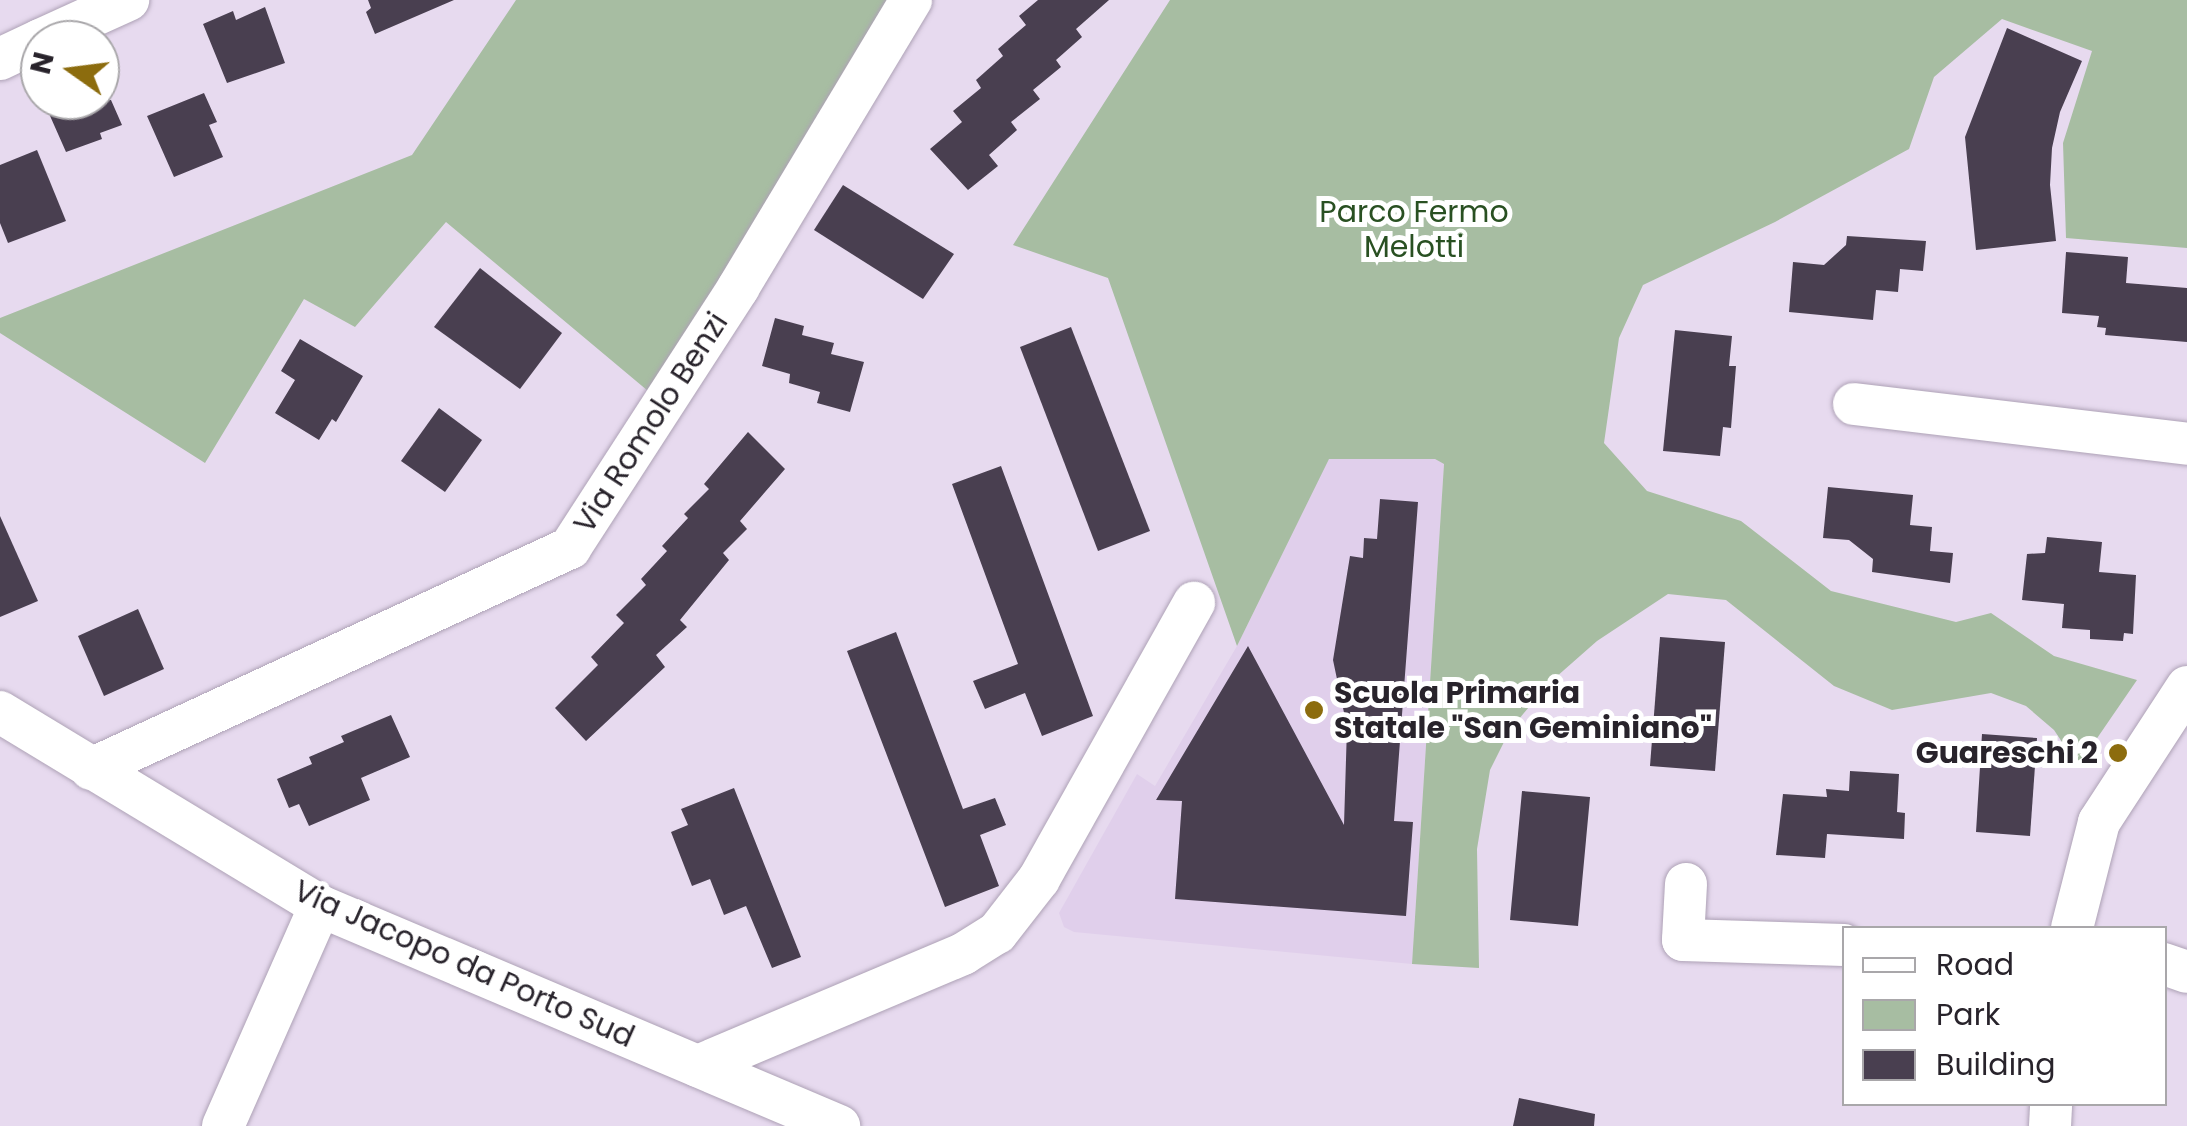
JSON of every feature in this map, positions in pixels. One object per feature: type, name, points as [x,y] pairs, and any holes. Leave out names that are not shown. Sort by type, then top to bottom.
[{"type":"street","points":[[84,20],[128,0]]},
{"type":"street","name":"Via Romolo Benzi","points":[[91,769],[570,548],[738,288],[910,0]]},
{"type":"street","points":[[1854,404],[2187,444]]},
{"type":"street","points":[[698,1066],[962,954],[997,933],[1039,879],[1194,603]]},
{"type":"street","points":[[2073,926],[2099,822],[2187,687]]},
{"type":"street","name":"Via Jacopo da Porto Sud","points":[[0,712],[320,906],[839,1126]]},
{"type":"street","points":[[1686,884],[1682,940],[1842,945]]},
{"type":"street","points":[[223,1126],[320,906]]},
{"type":"shaded area","name":"Scuola Primaria Statale \"San Geminiano\"","points":[[1329,458],[1435,459],[1444,464],[1412,964],[1074,932],[1064,927],[1059,913],[1137,774],[1155,786],[1237,646]]},
{"type":"green space","points":[[516,0],[902,0],[654,396],[446,222],[355,327],[304,299],[205,463],[0,333],[0,318],[412,155]]},
{"type":"green space","name":"Parco Fermo Melotti","points":[[1170,0],[2187,0],[2187,248],[2066,238],[2063,143],[2092,51],[2002,19],[1934,77],[1909,149],[1775,222],[1643,285],[1619,338],[1604,443],[1647,491],[1741,521],[1831,591],[1956,622],[1991,613],[2054,656],[2137,680],[2078,766],[2054,730],[2026,706],[1991,693],[1892,710],[1834,686],[1726,600],[1668,594],[1597,641],[1547,685],[1510,730],[1490,770],[1477,849],[1479,968],[1412,964],[1444,464],[1435,459],[1329,459],[1237,646],[1108,278],[1013,245]]},
{"type":"building","points":[[368,0],[454,0],[375,34],[366,12],[371,8]]},
{"type":"building","points":[[1038,0],[1109,0],[1076,29],[1082,37],[1056,60],[1061,67],[1033,90],[1040,99],[1011,122],[1017,130],[989,155],[998,166],[968,190],[930,149],[962,122],[953,111],[981,88],[976,80],[1003,56],[998,49],[1026,25],[1019,16]]},
{"type":"building","points":[[265,7],[285,63],[227,83],[203,24],[233,11],[236,20]]},
{"type":"building","points":[[2007,28],[2082,61],[2060,112],[2052,148],[2050,185],[2056,241],[1976,250],[1965,137]]},
{"type":"building","points":[[204,93],[217,122],[209,125],[223,157],[174,177],[147,116]]},
{"type":"building","points":[[52,120],[120,120],[122,125],[100,133],[102,139],[66,152]]},
{"type":"building","points":[[37,150],[66,221],[8,243],[0,223],[0,165]]},
{"type":"building","points":[[843,185],[954,254],[923,299],[814,230]]},
{"type":"building","points":[[1847,236],[1926,241],[1923,271],[1900,269],[1898,292],[1876,290],[1873,320],[1789,312],[1793,262],[1824,265],[1846,245]]},
{"type":"building","points":[[2066,252],[2128,257],[2126,283],[2187,288],[2187,342],[2105,335],[2106,328],[2097,327],[2099,316],[2062,313]]},
{"type":"building","points":[[480,268],[562,333],[520,389],[434,327]]},
{"type":"building","points":[[775,318],[804,326],[802,335],[834,343],[831,354],[864,362],[850,412],[817,403],[820,392],[789,383],[790,374],[762,366]]},
{"type":"building","points":[[1071,327],[1150,531],[1098,551],[1020,347]]},
{"type":"building","points":[[1675,330],[1732,336],[1729,366],[1736,366],[1731,428],[1723,427],[1720,456],[1663,451]]},
{"type":"building","points":[[300,339],[363,376],[336,422],[332,419],[319,440],[275,413],[295,380],[281,371]]},
{"type":"building","points":[[439,408],[482,440],[445,492],[401,461]]},
{"type":"building","points":[[748,432],[785,469],[740,521],[747,529],[723,553],[729,560],[680,620],[687,627],[656,655],[665,667],[586,741],[555,708],[598,665],[591,657],[624,623],[616,615],[646,585],[641,579],[667,551],[662,546],[688,518],[684,514],[709,489],[704,484]]},
{"type":"building","points":[[1001,466],[1093,716],[1042,736],[1025,693],[985,709],[973,681],[1018,664],[952,484]]},
{"type":"building","points":[[1828,487],[1913,495],[1910,525],[1932,527],[1930,551],[1953,553],[1950,583],[1872,572],[1873,559],[1849,540],[1823,538]]},
{"type":"building","points":[[1380,499],[1418,502],[1394,821],[1413,822],[1406,916],[1175,899],[1182,801],[1156,800],[1248,646],[1344,825],[1347,727],[1333,660],[1350,556],[1363,558],[1364,538],[1377,539]]},
{"type":"building","points":[[0,516],[38,601],[0,617]]},
{"type":"building","points":[[2047,537],[2102,542],[2099,572],[2136,575],[2133,634],[2124,633],[2123,641],[2090,639],[2090,630],[2062,628],[2064,604],[2022,600],[2027,554],[2045,553]]},
{"type":"building","points":[[138,609],[164,669],[104,696],[78,636]]},
{"type":"building","points":[[896,632],[963,809],[995,798],[1006,825],[980,835],[999,886],[945,907],[847,651]]},
{"type":"building","points":[[1660,637],[1725,642],[1715,771],[1650,766]]},
{"type":"building","points":[[391,715],[410,757],[361,778],[370,800],[309,826],[299,804],[289,808],[277,779],[312,764],[309,757],[344,742],[341,736]]},
{"type":"building","points":[[1982,734],[2037,738],[2030,836],[1976,832]]},
{"type":"building","points":[[1850,771],[1899,774],[1897,812],[1905,813],[1904,839],[1827,834],[1825,858],[1776,855],[1783,794],[1827,797],[1826,789],[1849,791]]},
{"type":"building","points":[[734,788],[801,957],[772,968],[746,906],[724,915],[710,879],[692,886],[671,832],[688,825],[681,809]]},
{"type":"building","points":[[1522,791],[1590,797],[1578,926],[1510,920]]},
{"type":"building","points":[[1519,1098],[1595,1114],[1594,1126],[1513,1126]]},
{"type":"place","name":"Scuola Primaria Statale \"San Geminiano\"","points":[[1314,710]]},
{"type":"place","name":"Guareschi 2","points":[[2118,753]]}]
